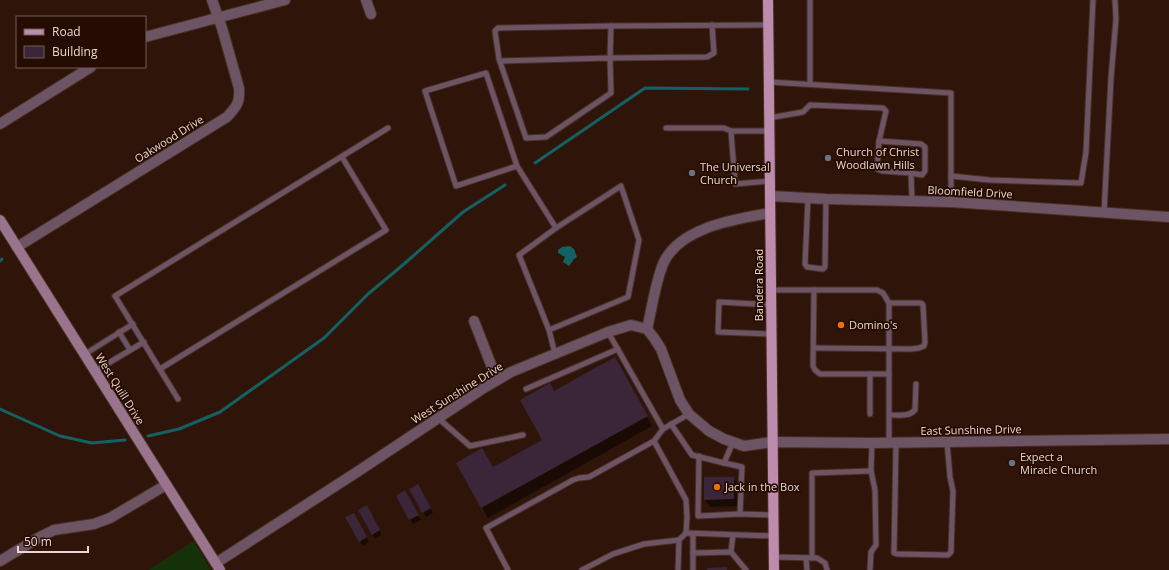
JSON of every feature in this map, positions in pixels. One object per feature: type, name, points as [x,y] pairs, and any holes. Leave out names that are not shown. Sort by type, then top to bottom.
[{"type":"main road","name":"Bandera Road","points":[[768,0],[774,570]]},
{"type":"street","name":"Oakwood Drive","points":[[17,247],[227,117],[238,105],[240,97],[239,88],[222,28],[212,0]]},
{"type":"street","points":[[146,37],[285,0]]},
{"type":"street","points":[[366,0],[371,14]]},
{"type":"street","points":[[0,124],[89,68]]},
{"type":"street","name":"Bloomfield Drive","points":[[770,196],[951,202],[1169,217]]},
{"type":"street","points":[[770,213],[713,225],[694,234],[677,246],[668,256],[660,274],[647,329],[661,349],[680,400],[689,414],[710,431],[732,442],[744,446],[772,442]]},
{"type":"street","name":"West Quill Drive","points":[[0,220],[218,566]]},
{"type":"street","points":[[474,321],[497,380]]},
{"type":"street","name":"West Sunshine Drive","points":[[218,566],[438,418],[511,372],[608,332],[631,325],[647,329]]},
{"type":"street","name":"East Sunshine Drive","points":[[772,442],[893,443],[1169,439]]},
{"type":"street","points":[[0,561],[54,530],[94,524],[110,518],[166,485]]},
{"type":"lane","points":[[810,0],[810,84]]},
{"type":"lane","points":[[951,176],[989,180],[1081,183],[1086,152],[1093,0]]},
{"type":"lane","points":[[1104,213],[1111,78],[1116,19],[1115,0]]},
{"type":"lane","points":[[500,61],[707,57],[714,53],[712,25]]},
{"type":"lane","points":[[611,26],[611,93],[546,136],[526,138],[500,61],[495,31],[498,28],[611,26],[768,25]]},
{"type":"lane","points":[[517,166],[456,186],[425,91],[486,73],[517,166],[556,228]]},
{"type":"lane","points":[[769,82],[951,93],[951,202]]},
{"type":"lane","points":[[769,118],[804,112],[810,106],[883,108],[886,111],[879,141],[877,169],[882,171],[922,175],[925,171],[925,147],[922,144],[879,141]]},
{"type":"lane","points":[[178,399],[116,296],[388,128]]},
{"type":"lane","points":[[666,128],[724,128],[731,131],[770,131]]},
{"type":"lane","points":[[731,131],[735,184],[770,181]]},
{"type":"lane","points":[[160,369],[386,230],[342,156]]},
{"type":"lane","points":[[911,173],[912,201]]},
{"type":"lane","points":[[549,330],[628,297],[639,240],[621,186],[556,228],[519,255],[549,330],[555,354]]},
{"type":"lane","points":[[808,198],[805,264],[807,267],[823,269],[825,267],[826,199]]},
{"type":"lane","points":[[771,290],[878,290],[883,294],[889,303],[889,374],[890,415],[893,443],[894,553],[948,555],[952,552],[954,491],[950,477],[947,442]]},
{"type":"lane","points":[[814,290],[813,366],[815,370],[820,374],[889,374]]},
{"type":"lane","points":[[771,305],[719,302],[718,332],[772,334]]},
{"type":"lane","points":[[814,348],[889,349],[919,348],[924,346],[923,305],[921,303],[889,303]]},
{"type":"lane","points":[[85,354],[133,324]]},
{"type":"lane","points":[[119,332],[130,350]]},
{"type":"lane","points":[[608,332],[663,429]]},
{"type":"lane","points":[[95,371],[144,342]]},
{"type":"lane","points":[[526,389],[618,349]]},
{"type":"lane","points":[[870,374],[870,414]]},
{"type":"lane","points":[[890,415],[908,414],[915,410],[916,384]]},
{"type":"lane","points":[[508,570],[486,528],[573,480],[589,476],[654,441],[663,429],[689,414]]},
{"type":"lane","points":[[438,418],[470,446],[523,435]]},
{"type":"lane","points":[[671,424],[692,455],[742,467],[740,514]]},
{"type":"lane","points":[[582,570],[613,554],[644,544],[679,540],[686,533],[686,500],[654,441]]},
{"type":"lane","points":[[724,463],[732,442]]},
{"type":"lane","points":[[870,570],[871,552],[876,545],[875,490],[871,471],[872,443]]},
{"type":"lane","points":[[699,456],[698,516],[740,514],[774,515]]},
{"type":"lane","points":[[807,570],[809,558],[812,473],[871,471]]},
{"type":"lane","points":[[686,533],[774,536]]},
{"type":"lane","points":[[693,570],[694,534]]},
{"type":"lane","points":[[730,552],[733,535]]},
{"type":"lane","points":[[678,570],[679,540]]},
{"type":"lane","points":[[693,553],[730,552],[746,570]]},
{"type":"lane","points":[[774,557],[817,558],[825,562],[827,570]]},
{"type":"green space","points":[[194,541],[211,570],[148,570]]},
{"type":"water","points":[[570,246],[574,249],[577,257],[569,266],[563,262],[565,257],[558,253],[558,250],[562,247]]},
{"type":"building","points":[[615,357],[648,416],[481,508],[456,463],[482,448],[493,467],[542,440],[520,400],[550,383],[554,391]]},
{"type":"building","points":[[704,477],[734,477],[734,499],[704,500]]},
{"type":"building","points":[[418,484],[431,508],[422,513],[409,489]]},
{"type":"building","points":[[405,490],[419,515],[409,520],[396,496]]},
{"type":"building","points":[[367,505],[380,530],[372,535],[358,510]]},
{"type":"building","points":[[354,513],[367,537],[359,542],[345,517]]},
{"type":"building","points":[[727,567],[727,570],[707,570],[707,568]]},
{"type":"waterway","points":[[535,163],[645,88],[748,89]]},
{"type":"waterway","points":[[148,436],[179,429],[220,412],[324,338],[368,294],[463,212],[505,185]]},
{"type":"waterway","points":[[0,409],[60,436],[92,443],[125,440]]},
{"type":"place","name":"Church of Christ Woodlawn Hills","points":[[828,158]]},
{"type":"place","name":"The Universal Church","points":[[692,173]]},
{"type":"place","name":"Domino's","points":[[841,325]]},
{"type":"place","name":"Expect a Miracle Church","points":[[1012,463]]},
{"type":"place","name":"Jack in the Box","points":[[717,487]]}]
